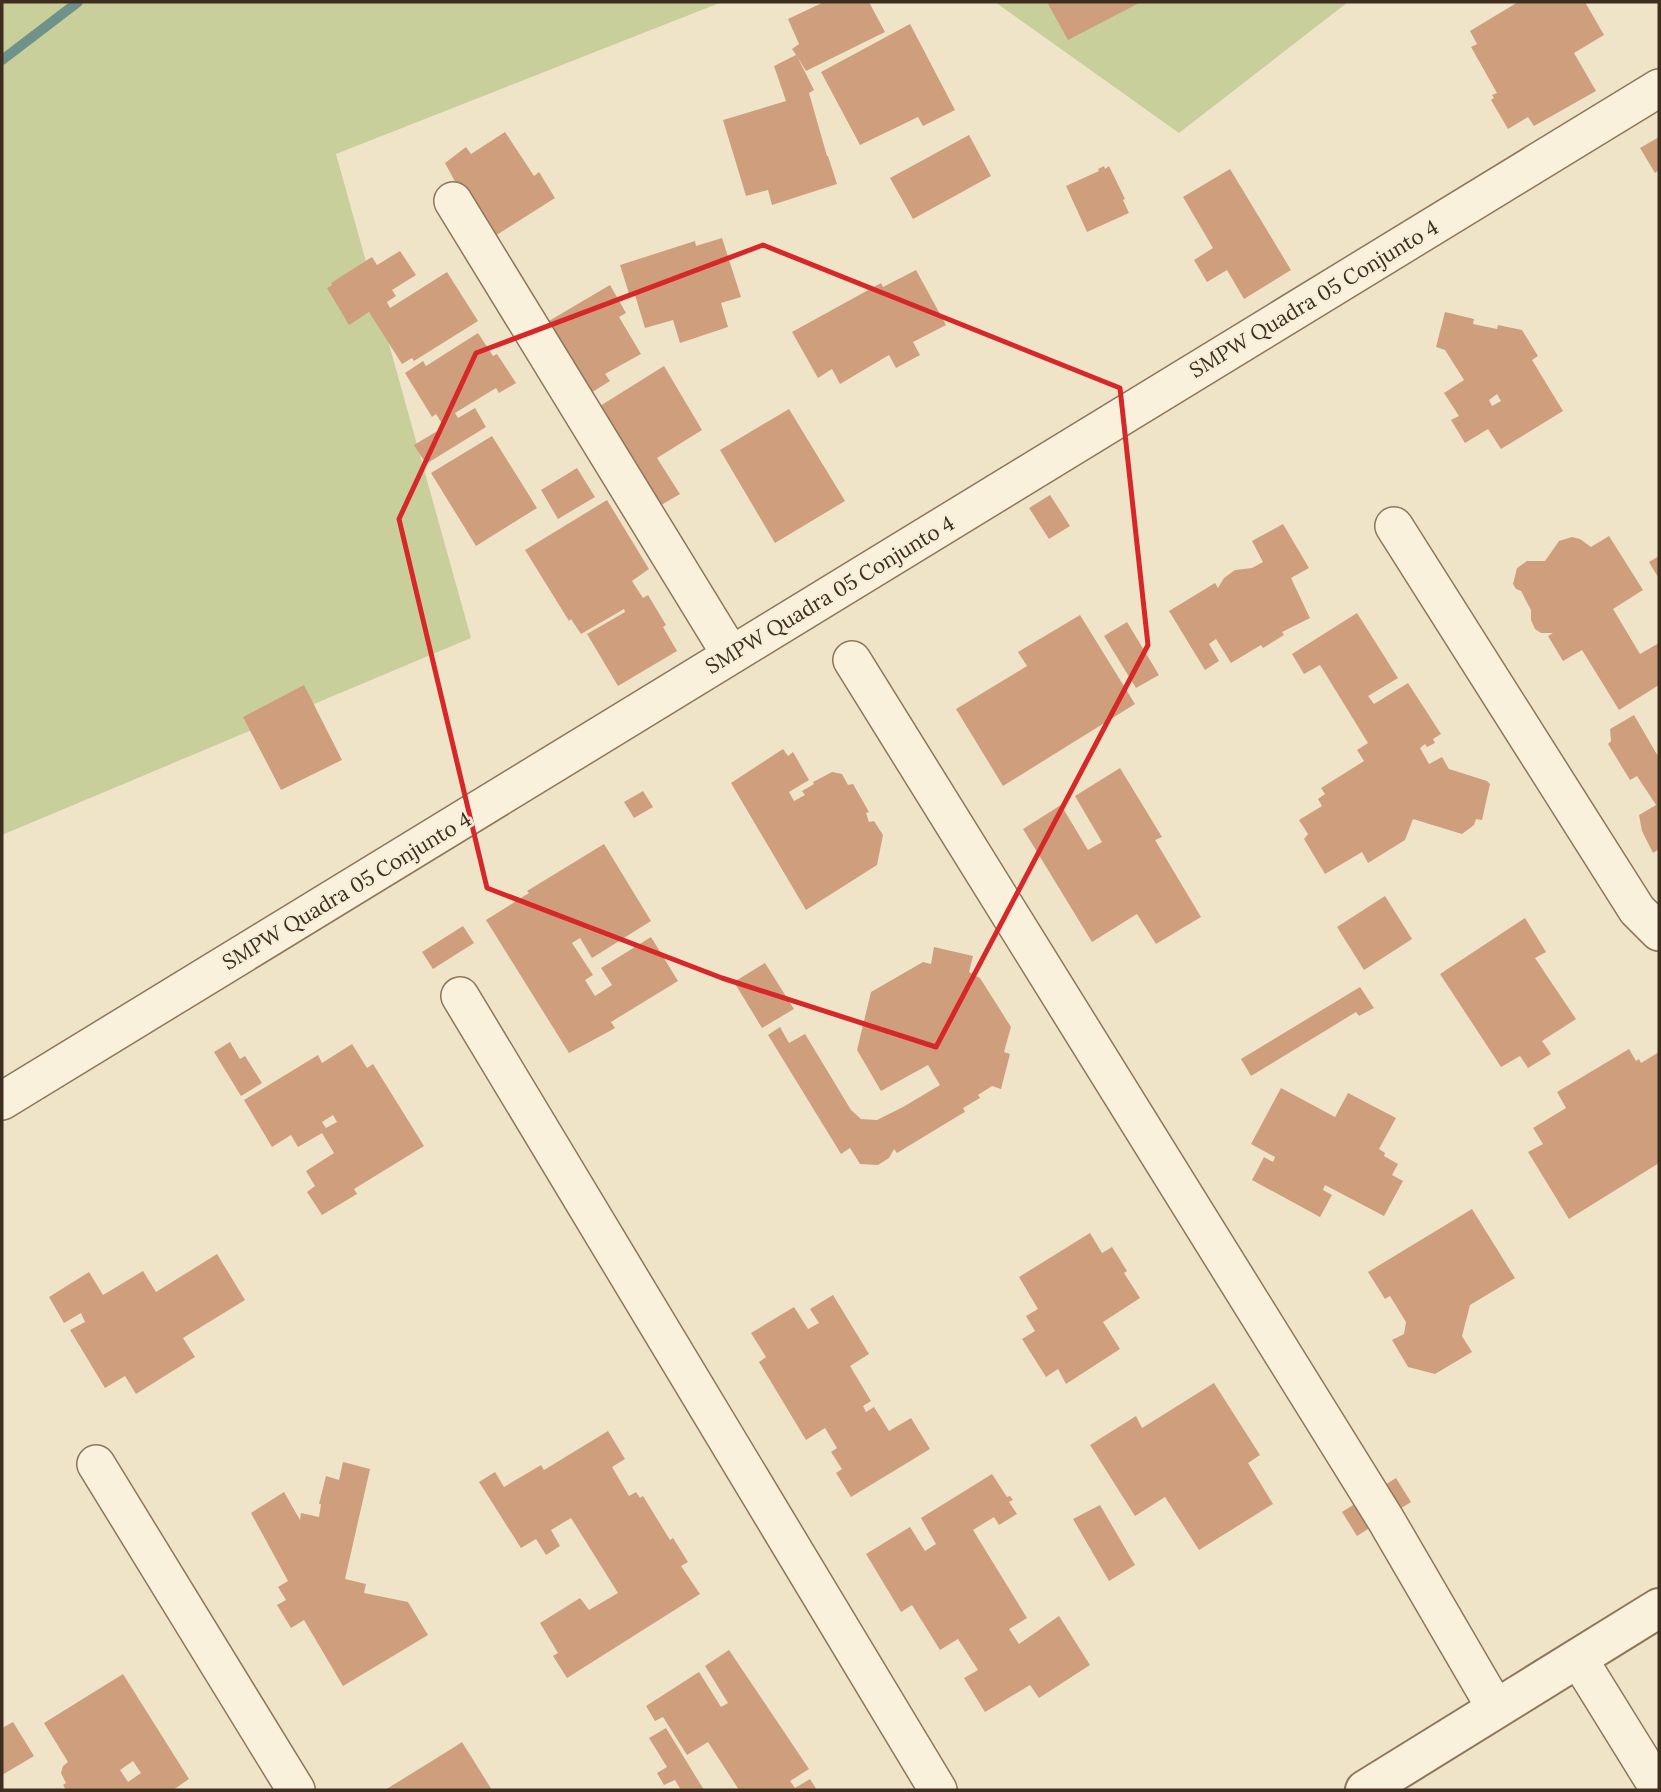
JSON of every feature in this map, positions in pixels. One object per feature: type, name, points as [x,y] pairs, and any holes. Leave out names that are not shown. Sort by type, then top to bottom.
[{"type":"street","name":"SMPW Quadra 05 Conjunto 4","points":[[2,1101],[1659,89]]},
{"type":"street","points":[[453,201],[731,655]]},
{"type":"street","points":[[1394,526],[1637,910],[1659,932]]},
{"type":"street","points":[[852,660],[1386,1520],[1496,1709]]},
{"type":"street","points":[[460,996],[938,1790]]},
{"type":"street","points":[[96,1464],[296,1790]]},
{"type":"street","points":[[1366,1790],[1659,1608]]},
{"type":"street","points":[[1578,1658],[1659,1788]]},
{"type":"highlighted area","points":[[763,245],[1120,388],[1148,645],[936,1047],[722,978],[487,888],[399,519],[476,353]]},
{"type":"green space","points":[[2,2],[722,2],[336,154],[471,638],[2,835]]},
{"type":"green space","points":[[995,2],[1348,2],[1179,133]]},
{"type":"building","points":[[824,2],[869,2],[885,32],[806,71],[797,56],[814,90],[809,93],[837,184],[772,205],[768,190],[746,196],[723,120],[786,101],[774,66],[796,55],[792,49],[799,44],[788,19]]},
{"type":"building","points":[[1047,2],[1141,2],[1068,40]]},
{"type":"building","points":[[1518,2],[1585,2],[1604,35],[1574,53],[1596,91],[1534,126],[1528,117],[1508,129],[1491,100],[1494,98],[1492,95],[1497,93],[1471,47],[1477,44],[1470,31]]},
{"type":"building","points":[[910,24],[955,110],[923,126],[918,117],[860,145],[821,72]]},
{"type":"building","points":[[505,132],[534,176],[539,172],[555,198],[487,241],[445,163],[466,147],[471,154]]},
{"type":"building","points":[[969,135],[991,176],[913,219],[890,178]]},
{"type":"building","points":[[1659,137],[1659,170],[1655,173],[1640,148]]},
{"type":"building","points":[[1104,166],[1105,169],[1109,166],[1129,213],[1087,232],[1066,186]]},
{"type":"building","points":[[1230,169],[1291,270],[1244,299],[1227,270],[1207,282],[1194,260],[1213,248],[1183,197]]},
{"type":"building","points":[[722,238],[741,297],[721,303],[728,327],[680,343],[673,320],[645,328],[635,295],[630,297],[620,265],[695,241],[696,246]]},
{"type":"building","points":[[400,251],[416,275],[392,290],[396,296],[387,302],[390,308],[447,272],[478,321],[414,361],[412,358],[402,364],[369,312],[349,325],[327,288],[372,257],[377,265]]},
{"type":"building","points":[[916,270],[946,325],[913,342],[920,355],[896,368],[889,355],[840,384],[832,369],[818,378],[792,332],[881,283],[883,287]]},
{"type":"building","points":[[610,285],[626,313],[619,317],[641,354],[605,374],[610,381],[586,396],[542,325]]},
{"type":"building","points":[[1445,312],[1474,319],[1473,324],[1522,330],[1538,356],[1532,360],[1563,411],[1501,449],[1488,429],[1465,443],[1451,420],[1459,416],[1444,393],[1464,380],[1445,350],[1436,347]],"holes":[[[1497,394],[1501,401],[1492,406],[1489,400]]]},
{"type":"building","points":[[478,333],[493,356],[497,354],[516,383],[499,393],[496,388],[455,413],[458,418],[475,408],[486,427],[426,464],[414,445],[444,427],[436,414],[432,417],[405,373],[423,361],[426,366]]},
{"type":"building","points":[[664,366],[702,430],[657,458],[680,494],[651,511],[584,416]]},
{"type":"building","points":[[789,409],[845,501],[775,543],[720,450]]},
{"type":"building","points":[[492,436],[537,508],[476,546],[431,473]]},
{"type":"building","points":[[577,468],[595,497],[558,519],[541,490]]},
{"type":"building","points":[[1050,495],[1070,526],[1049,539],[1029,508]]},
{"type":"building","points":[[607,500],[649,569],[632,581],[643,598],[648,595],[666,625],[663,627],[677,651],[618,686],[587,634],[625,612],[624,609],[581,634],[571,619],[569,621],[525,550]]},
{"type":"building","points":[[1283,524],[1309,568],[1291,578],[1310,618],[1282,632],[1284,635],[1263,648],[1261,645],[1231,663],[1216,639],[1209,644],[1219,661],[1205,670],[1169,611],[1215,583],[1218,588],[1224,578],[1235,570],[1252,568],[1263,562],[1252,541]]},
{"type":"building","points":[[1609,536],[1643,590],[1613,609],[1640,654],[1659,643],[1659,685],[1619,710],[1582,650],[1563,661],[1548,636],[1553,633],[1541,633],[1535,629],[1531,610],[1521,591],[1513,584],[1517,568],[1527,561],[1545,561],[1559,541],[1572,537],[1591,547]]},
{"type":"building","points":[[1659,556],[1659,579],[1649,562]]},
{"type":"building","points":[[1357,613],[1398,678],[1368,696],[1374,704],[1408,683],[1441,734],[1433,739],[1435,743],[1427,747],[1425,744],[1420,748],[1429,764],[1442,757],[1449,769],[1490,784],[1482,820],[1476,819],[1474,825],[1462,834],[1413,819],[1405,840],[1368,863],[1362,852],[1325,874],[1304,839],[1308,834],[1299,820],[1322,806],[1318,799],[1325,794],[1321,788],[1364,761],[1357,750],[1368,743],[1320,665],[1304,674],[1292,654]]},
{"type":"building","points":[[1080,615],[1135,704],[1003,786],[956,709],[1027,666],[1018,652]]},
{"type":"building","points":[[1127,622],[1159,675],[1136,688],[1104,636]]},
{"type":"building","points":[[304,685],[342,760],[281,790],[243,717]]},
{"type":"building","points":[[1634,715],[1659,758],[1659,849],[1653,853],[1642,831],[1639,815],[1656,805],[1637,776],[1630,780],[1608,744],[1611,741],[1610,729]]},
{"type":"building","points":[[783,749],[788,756],[793,752],[809,780],[789,792],[794,801],[805,795],[802,791],[814,784],[813,782],[832,772],[842,774],[848,785],[853,784],[869,812],[866,813],[869,822],[874,821],[883,835],[877,865],[806,910],[731,783]]},
{"type":"building","points":[[1120,768],[1162,837],[1155,840],[1201,917],[1156,944],[1137,914],[1092,942],[1023,829],[1061,805],[1088,850],[1102,842],[1075,796]]},
{"type":"building","points":[[643,791],[653,807],[634,818],[624,802]]},
{"type":"building","points":[[604,844],[651,921],[592,958],[580,938],[572,943],[593,975],[585,980],[595,996],[612,985],[601,968],[651,937],[678,981],[611,1022],[615,1028],[569,1053],[486,920],[529,893],[527,891]]},
{"type":"building","points":[[1385,896],[1412,939],[1364,970],[1337,927]]},
{"type":"building","points":[[1525,918],[1546,952],[1535,958],[1576,1019],[1542,1041],[1551,1054],[1528,1068],[1520,1056],[1501,1067],[1440,974]]},
{"type":"building","points":[[463,926],[474,943],[433,969],[422,952]]},
{"type":"building","points":[[934,947],[973,956],[969,972],[980,978],[1011,1027],[1004,1052],[1010,1054],[1001,1089],[992,1086],[978,1095],[980,1098],[963,1108],[965,1112],[897,1153],[894,1149],[889,1158],[878,1165],[860,1164],[850,1148],[841,1154],[768,1035],[780,1027],[789,1043],[805,1034],[851,1110],[861,1119],[877,1120],[903,1107],[940,1085],[928,1065],[881,1091],[857,1050],[871,992],[923,962],[931,964]]},
{"type":"building","points":[[765,963],[794,1009],[762,1028],[734,982]]},
{"type":"building","points":[[1360,987],[1374,1008],[1359,1016],[1356,1012],[1251,1076],[1241,1059]]},
{"type":"building","points":[[230,1042],[240,1059],[245,1056],[262,1083],[241,1096],[214,1052]]},
{"type":"building","points":[[352,1044],[367,1068],[373,1064],[424,1146],[354,1189],[357,1194],[322,1215],[307,1192],[315,1186],[306,1171],[334,1153],[322,1133],[298,1147],[291,1135],[272,1147],[244,1100],[318,1055],[322,1063]],"holes":[[[333,1115],[337,1122],[326,1128],[322,1122]]]},
{"type":"building","points":[[1629,1049],[1636,1061],[1639,1059],[1641,1063],[1659,1052],[1659,1163],[1569,1219],[1528,1152],[1543,1144],[1533,1128],[1566,1108],[1557,1092]]},
{"type":"building","points":[[1281,1088],[1335,1117],[1348,1093],[1396,1118],[1379,1149],[1385,1153],[1384,1156],[1398,1164],[1392,1175],[1403,1181],[1384,1216],[1325,1185],[1323,1190],[1332,1195],[1320,1217],[1252,1180],[1264,1157],[1273,1162],[1275,1157],[1251,1144]]},
{"type":"building","points":[[1472,1209],[1515,1278],[1470,1305],[1462,1336],[1472,1352],[1435,1374],[1408,1367],[1392,1340],[1404,1334],[1406,1322],[1390,1296],[1385,1299],[1368,1272]]},
{"type":"building","points":[[1090,1233],[1102,1253],[1112,1247],[1140,1298],[1103,1322],[1120,1349],[1066,1384],[1058,1369],[1046,1377],[1022,1339],[1035,1331],[1026,1316],[1038,1309],[1019,1277]]},
{"type":"building","points":[[217,1254],[245,1300],[183,1338],[195,1357],[136,1394],[125,1376],[105,1388],[70,1330],[85,1322],[81,1313],[64,1323],[49,1297],[89,1272],[103,1295],[143,1271],[156,1292]]},
{"type":"building","points":[[833,1295],[869,1354],[850,1366],[871,1401],[863,1406],[866,1412],[874,1407],[889,1431],[911,1418],[930,1449],[851,1497],[836,1473],[842,1469],[831,1452],[837,1448],[825,1428],[806,1440],[759,1362],[766,1357],[751,1333],[794,1307],[808,1329],[819,1323],[810,1309]]},
{"type":"building","points":[[1214,1383],[1260,1455],[1248,1463],[1273,1504],[1199,1550],[1165,1497],[1135,1516],[1090,1445],[1136,1416],[1142,1428]]},
{"type":"building","points":[[608,1431],[625,1459],[612,1467],[629,1496],[636,1492],[640,1498],[643,1496],[670,1540],[673,1538],[688,1562],[681,1566],[700,1594],[567,1678],[553,1656],[558,1653],[540,1623],[580,1598],[589,1610],[618,1593],[571,1518],[551,1530],[560,1546],[546,1555],[536,1539],[521,1548],[479,1482],[495,1472],[504,1487],[541,1465],[544,1470]]},
{"type":"building","points":[[343,1462],[370,1469],[345,1579],[366,1584],[364,1593],[408,1602],[428,1635],[343,1686],[304,1620],[291,1628],[277,1605],[286,1600],[278,1587],[288,1581],[251,1513],[284,1492],[300,1520],[301,1513],[319,1517],[319,1504],[326,1476],[339,1480]]},
{"type":"building","points":[[992,1474],[1007,1497],[1010,1496],[1013,1500],[1009,1502],[1017,1514],[999,1525],[994,1517],[973,1530],[1027,1618],[1009,1629],[1019,1644],[1059,1616],[1090,1665],[1039,1698],[1030,1685],[985,1712],[964,1678],[978,1670],[958,1639],[940,1650],[912,1605],[901,1612],[866,1554],[910,1527],[925,1551],[936,1544],[921,1518]]},
{"type":"building","points":[[1396,1478],[1411,1502],[1357,1536],[1342,1512]]},
{"type":"building","points":[[1100,1505],[1135,1565],[1109,1581],[1073,1519]]},
{"type":"building","points":[[729,1650],[809,1769],[790,1781],[795,1788],[810,1779],[817,1790],[739,1790],[708,1742],[687,1755],[663,1717],[655,1721],[646,1706],[699,1672],[721,1707],[728,1703],[705,1666]]},
{"type":"building","points":[[123,1674],[189,1779],[173,1790],[66,1790],[61,1773],[68,1762],[44,1723]],"holes":[[[133,1761],[141,1773],[128,1782],[120,1770]]]},
{"type":"building","points":[[13,1722],[34,1756],[2,1775],[2,1728]]},
{"type":"building","points":[[666,1728],[704,1790],[681,1790],[675,1780],[664,1785],[657,1773],[667,1767],[649,1738]]},
{"type":"building","points":[[462,1742],[492,1790],[385,1790],[456,1746]]},
{"type":"waterway","points":[[2,60],[78,2]]}]
